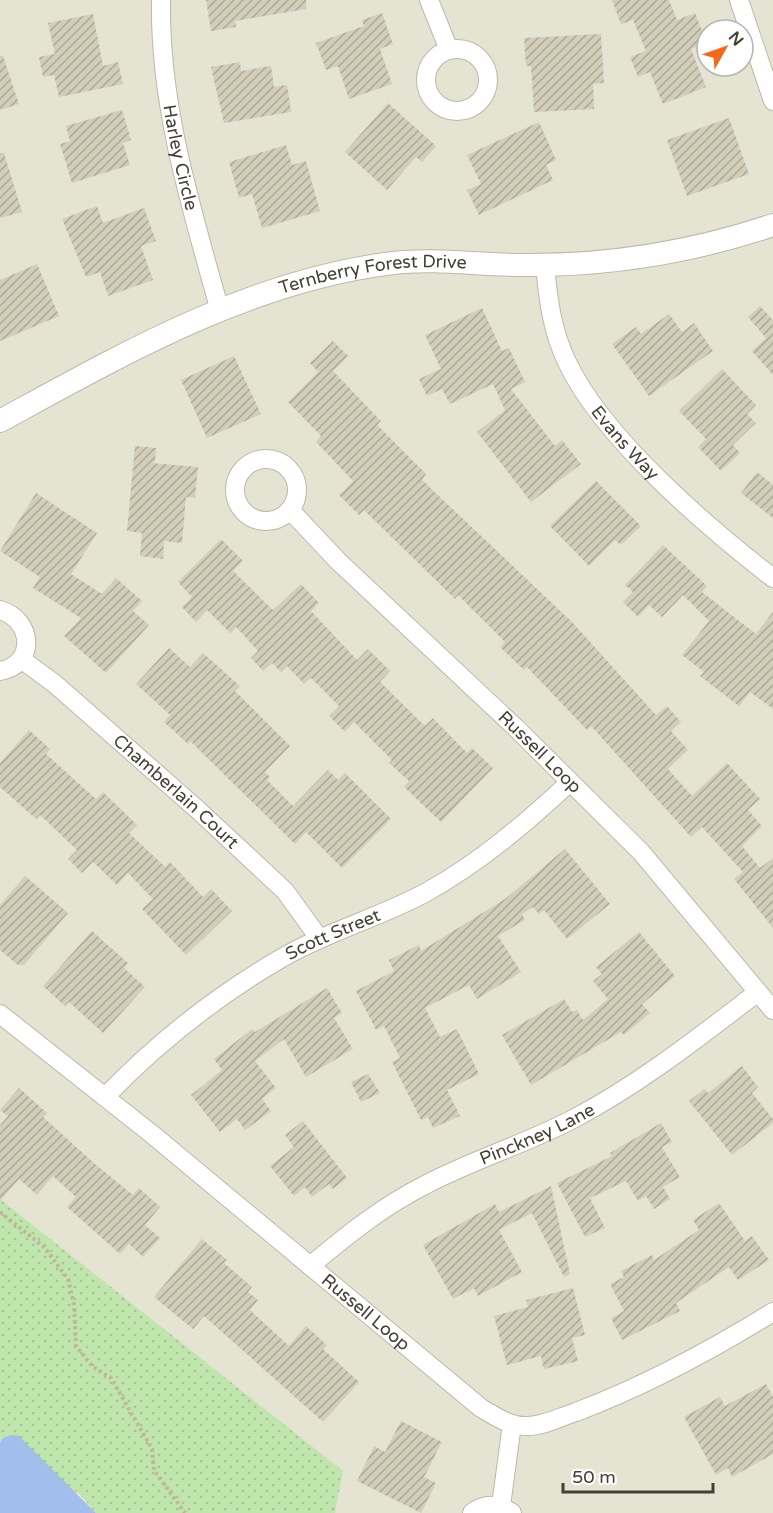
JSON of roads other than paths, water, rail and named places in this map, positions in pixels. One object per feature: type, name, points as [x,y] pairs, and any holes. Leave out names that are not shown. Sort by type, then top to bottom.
[{"type":"street","name":"Harley Circle","points":[[161,0],[163,49],[175,139],[220,311]]},
{"type":"street","points":[[429,0],[449,50]]},
{"type":"street","points":[[739,0],[773,100]]},
{"type":"street","name":"Ternberry Forest Drive","points":[[0,421],[148,343],[220,311],[301,281],[395,263],[440,261],[544,265],[626,261],[730,239],[773,225]]},
{"type":"street","name":"Evans Way","points":[[544,265],[554,330],[567,362],[601,416],[684,502],[773,578]]},
{"type":"street","name":"Russell Loop","points":[[290,510],[338,561],[641,852],[773,1010]]},
{"type":"street","points":[[0,610],[18,619],[24,628],[26,649],[15,666],[0,671]]},
{"type":"street","name":"Chamberlain Court","points":[[21,659],[54,684],[236,845],[285,891],[319,938]]},
{"type":"street","name":"Scott Street","points":[[105,1097],[168,1036],[241,982],[319,938],[403,903],[456,874],[509,836],[570,782]]},
{"type":"street","name":"Pinckney Lane","points":[[310,1266],[371,1217],[424,1185],[533,1139],[618,1094],[657,1069],[758,992]]},
{"type":"street","name":"Russell Loop","points":[[0,1014],[105,1097],[481,1408],[512,1424],[526,1426],[542,1424],[594,1405],[672,1370],[773,1312]]},
{"type":"street","points":[[472,1513],[482,1507],[507,1510],[512,1424]]},
{"type":"water","points":[[12,1435],[19,1436],[96,1513],[0,1513],[0,1442],[3,1438]]}]
